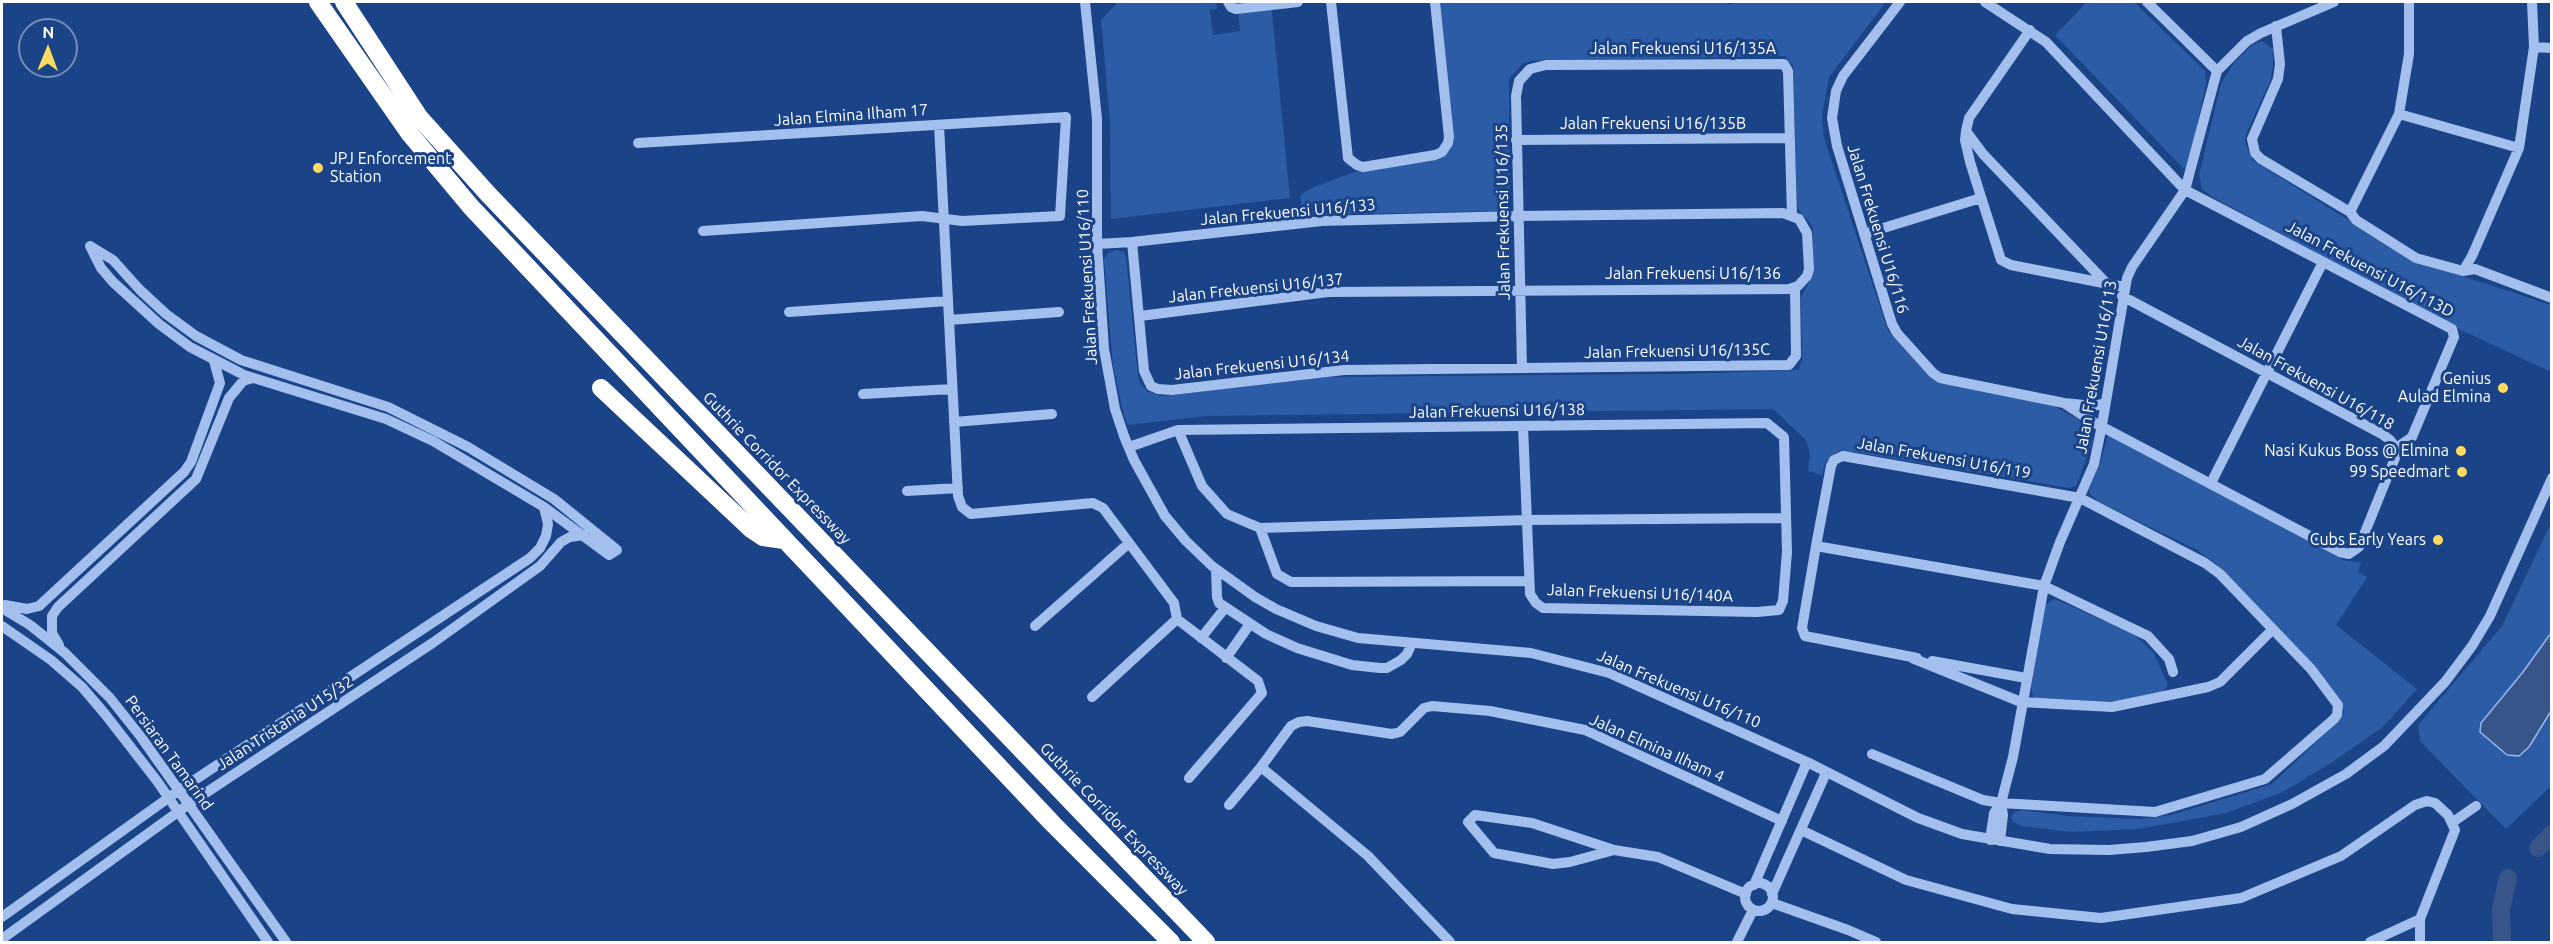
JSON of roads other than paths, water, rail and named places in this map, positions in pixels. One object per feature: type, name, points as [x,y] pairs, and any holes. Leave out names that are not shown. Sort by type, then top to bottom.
[{"type":"highway","points":[[318,2],[410,134],[471,207],[769,520],[784,540],[1053,824],[1170,942]]},
{"type":"highway","name":"Guthrie Corridor Expressway","points":[[344,2],[419,117],[488,194],[1206,942]]},
{"type":"highway","points":[[601,388],[751,529],[763,537],[784,540]]},
{"type":"street","name":"Jalan Frekuensi U16/110","points":[[1085,2],[1097,119],[1097,244],[1106,359],[1115,409],[1128,447],[1166,516],[1186,541],[1216,569],[1262,601],[1316,626],[1358,638],[1531,653],[1578,663],[1609,673],[1807,762],[1918,818],[1962,834],[2050,849],[2109,850],[2192,841],[2241,827],[2292,804],[2346,774],[2403,729],[2445,682],[2472,646],[2490,616],[2552,478]]},
{"type":"street","points":[[1228,2],[1236,9],[1298,2]]},
{"type":"street","points":[[1331,2],[1348,158],[1357,165],[1364,166],[1435,155],[1442,152],[1448,143],[1435,2]]},
{"type":"street","name":"Jalan Frekuensi U16/116","points":[[1900,2],[1843,76],[1836,91],[1832,118],[1834,133],[1892,324],[1897,333],[1933,373],[1948,380],[2064,403]]},
{"type":"street","points":[[1985,2],[2046,42],[2185,190]]},
{"type":"street","points":[[2147,2],[2217,72]]},
{"type":"street","name":"Jalan Frekuensi U16/113","points":[[1995,841],[2003,815],[2001,803],[2013,757],[2021,702],[2044,586],[2060,542],[2094,464],[2123,292],[2132,267],[2185,190],[2217,72],[2247,42],[2319,4],[2334,2]]},
{"type":"street","points":[[2350,212],[2399,114],[2409,54],[2409,2]]},
{"type":"street","points":[[2463,271],[2472,256],[2519,148],[2534,47],[2532,2]]},
{"type":"street","points":[[2276,26],[2280,64],[2278,80],[2254,132],[2253,147],[2261,159],[2350,212],[2356,220],[2416,258],[2463,271],[2475,269],[2552,298]]},
{"type":"street","points":[[1864,234],[1981,198],[1965,140],[1969,118],[2030,30]]},
{"type":"street","points":[[2534,47],[2552,48]]},
{"type":"street","name":"Jalan Frekuensi U16/135A","points":[[1538,66],[1784,64],[1788,71],[1792,215]]},
{"type":"street","name":"Jalan Frekuensi U16/135","points":[[1522,368],[1516,88],[1524,74],[1538,66]]},
{"type":"street","points":[[2399,114],[2519,148]]},
{"type":"street","name":"Jalan Elmina Ilham 17","points":[[638,143],[1066,117],[1060,216],[962,221],[944,219]]},
{"type":"street","points":[[939,125],[952,389],[958,488],[962,507],[971,514],[1094,503],[1102,508],[1174,603],[1177,619],[1257,681],[1262,693],[1189,778]]},
{"type":"street","points":[[1966,130],[1983,154],[2108,284]]},
{"type":"street","name":"Jalan Frekuensi U16/135B","points":[[1516,140],[1790,138]]},
{"type":"street","name":"Jalan Frekuensi U16/113D","points":[[2185,190],[2450,327],[2454,332],[2454,337],[2412,437],[2396,448]]},
{"type":"street","name":"Jalan Frekuensi U16/118","points":[[1981,198],[2001,260],[2011,265],[2108,284],[2382,434],[2396,448],[2391,468],[2359,547],[2349,554],[2340,552],[2064,403]]},
{"type":"street","points":[[1517,216],[1792,215]]},
{"type":"street","name":"Jalan Frekuensi U16/136","points":[[1519,290],[1795,288],[1804,280],[1809,269],[1807,232],[1805,226],[1792,215]]},
{"type":"street","points":[[703,231],[922,216],[944,219]]},
{"type":"street","name":"Jalan Frekuensi U16/133","points":[[1097,244],[1315,221],[1517,216]]},
{"type":"street","name":"Jalan Frekuensi U16/134","points":[[1132,242],[1144,370],[1151,386],[1158,389],[1172,390],[1325,371],[1522,368]]},
{"type":"street","points":[[90,246],[113,260],[148,298],[196,336],[241,360],[388,407],[447,436],[554,499],[617,550],[609,555],[544,507],[462,456],[386,419],[254,378],[214,361],[159,324],[113,282],[101,268],[90,246]]},
{"type":"street","points":[[2211,483],[2324,262]]},
{"type":"street","name":"Jalan Frekuensi U16/135C","points":[[1522,368],[1789,365],[1796,356],[1795,288]]},
{"type":"street","name":"Jalan Frekuensi U16/137","points":[[1140,316],[1328,292],[1519,290]]},
{"type":"street","points":[[789,312],[948,301]]},
{"type":"street","points":[[949,320],[1059,312]]},
{"type":"street","points":[[2,606],[27,609],[39,606],[184,471],[191,462],[220,383],[214,361]]},
{"type":"street","points":[[65,653],[52,633],[52,616],[196,479],[229,398],[243,381],[254,378]]},
{"type":"street","points":[[862,394],[952,389]]},
{"type":"street","points":[[2064,403],[2094,406],[2105,403]]},
{"type":"street","points":[[954,422],[1052,414]]},
{"type":"street","name":"Jalan Frekuensi U16/138","points":[[1128,447],[1178,430],[1767,423],[1784,437],[1787,552],[1783,602],[1779,610]]},
{"type":"street","name":"Jalan Frekuensi U16/140A","points":[[1523,426],[1530,594],[1543,608],[1757,612],[1779,610]]},
{"type":"street","points":[[1178,430],[1202,486],[1227,514],[1260,528],[1527,520],[1786,518]]},
{"type":"street","name":"Jalan Frekuensi U16/119","points":[[1912,658],[1808,638],[1802,628],[1831,466],[1834,460],[1843,456],[2080,498],[2205,563],[2220,574],[2311,669],[2336,700],[2338,710],[2334,719],[2274,774],[2265,779],[2155,812],[2001,803]]},
{"type":"street","points":[[907,491],[958,488]]},
{"type":"street","name":"Jalan Tristania U15/32","points":[[2,917],[178,790],[530,558],[540,548],[546,536],[548,524],[544,507]]},
{"type":"street","points":[[1260,528],[1277,574],[1291,582],[1529,581]]},
{"type":"street","name":"Jalan Tristania U15/32","points":[[2,939],[189,804],[469,617],[540,566],[561,542],[570,537],[583,536]]},
{"type":"street","points":[[1035,626],[1129,543]]},
{"type":"street","points":[[1816,546],[2044,586],[2148,636],[2169,659],[2173,672]]},
{"type":"street","points":[[1216,569],[1217,597],[1225,608],[1266,634],[1297,648],[1328,659],[1373,668],[1387,668],[1401,660],[1412,643]]},
{"type":"street","points":[[459,605],[469,617]]},
{"type":"street","name":"Persiaran Tamarind","points":[[2,606],[65,653],[110,698],[189,804],[286,942]]},
{"type":"street","points":[[1201,638],[1225,608]]},
{"type":"street","points":[[1092,697],[1177,619]]},
{"type":"street","points":[[1226,658],[1250,624]]},
{"type":"street","name":"Persiaran Tamarind","points":[[2,626],[51,660],[82,687],[157,781],[268,942]]},
{"type":"street","points":[[1912,658],[2021,702],[2112,707],[2208,687],[2220,682],[2274,629]]},
{"type":"street","points":[[1912,658],[2026,678]]},
{"type":"street","name":"Jalan Elmina Ilham 4","points":[[1229,805],[1262,767],[1291,726],[1299,722],[1307,720],[1392,734],[1400,732],[1424,708],[1432,706],[1490,711],[1585,730],[1782,821]]},
{"type":"street","points":[[1872,754],[1983,800],[2001,803]]},
{"type":"street","points":[[1807,762],[1754,885],[1746,894],[1747,903],[1753,910],[1762,911],[1772,898],[1826,773]]},
{"type":"street","points":[[1262,767],[1368,856],[1449,942]]},
{"type":"street","points":[[154,808],[157,781]]},
{"type":"street","points":[[1801,830],[1906,880],[2012,909],[2101,918],[2241,898],[2341,856],[2421,802],[2435,803],[2452,822],[2455,830],[2420,919],[2420,942]]},
{"type":"street","points":[[2452,822],[2476,806]]},
{"type":"street","points":[[1614,849],[1570,862],[1553,864],[1494,853],[1468,822],[1475,814],[1532,824],[1614,849],[1658,856],[1746,894]]},
{"type":"street","points":[[1754,885],[1767,886],[1772,898],[1876,942]]},
{"type":"street","points":[[1737,942],[1753,910]]},
{"type":"street","points":[[2370,942],[2420,919]]},
{"type":"waterway","points":[[2538,848],[2552,834]]},
{"type":"waterway","points":[[2502,942],[2501,909],[2508,878]]},
{"type":"place","name":"JPJ Enforcement Station","points":[[318,168]]},
{"type":"place","name":"Genius Aulad Elmina","points":[[2503,388]]},
{"type":"place","name":"Nasi Kukus Boss @ Elmina","points":[[2461,451]]},
{"type":"place","name":"99 Speedmart","points":[[2462,472]]},
{"type":"place","name":"Cubs Early Years","points":[[2438,540]]}]
